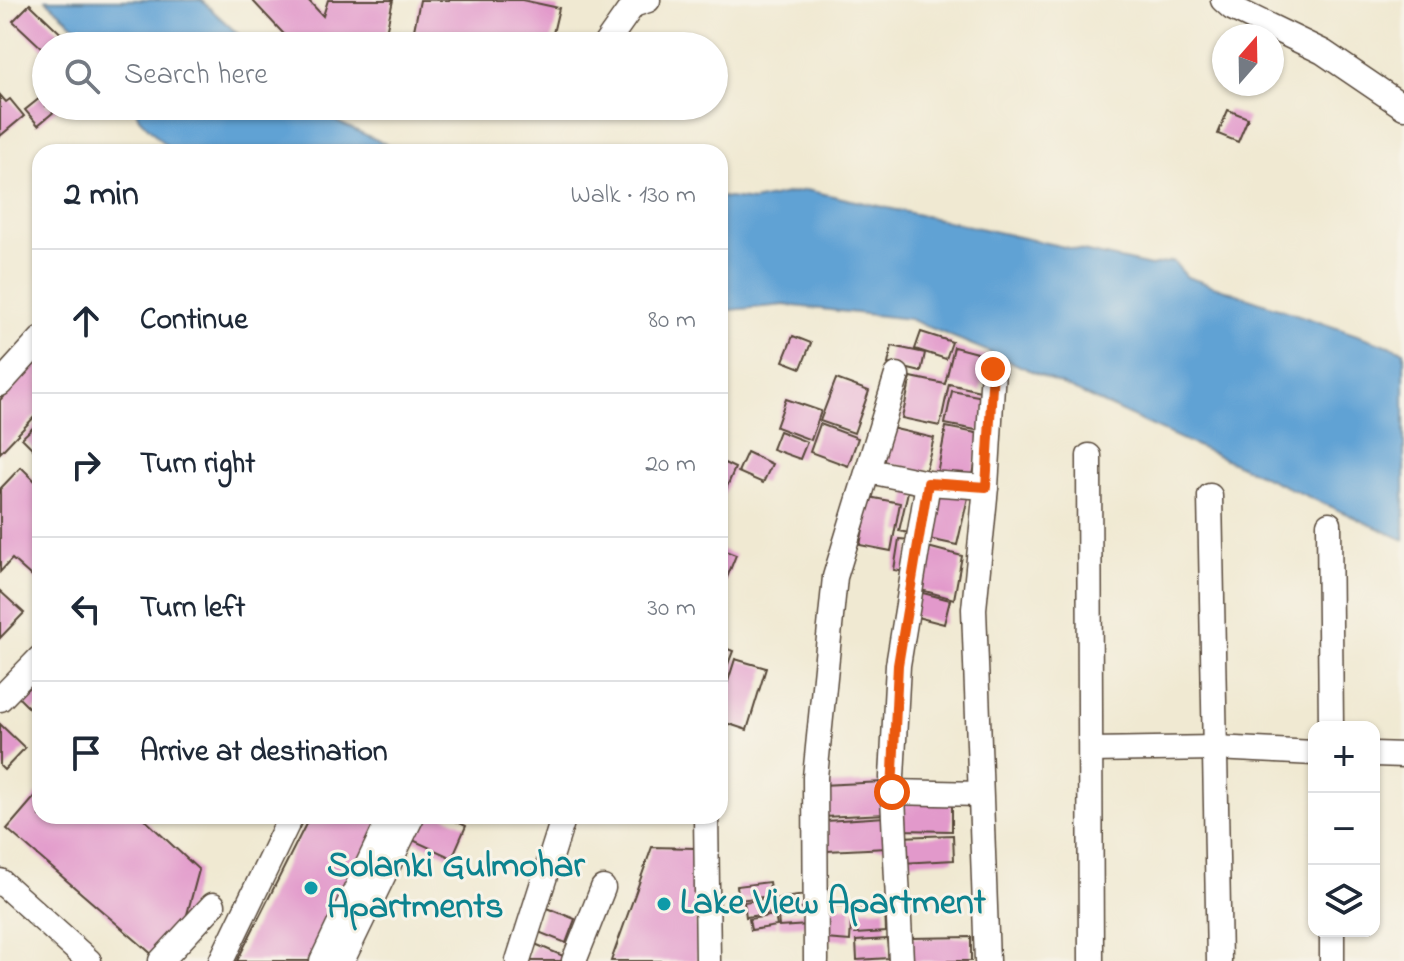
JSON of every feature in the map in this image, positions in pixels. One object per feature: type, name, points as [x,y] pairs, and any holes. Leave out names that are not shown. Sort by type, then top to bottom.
[{"type":"street","points":[[614,32],[633,5],[648,0]]},
{"type":"street","points":[[1223,0],[1232,8],[1323,52],[1404,107]]},
{"type":"street","points":[[0,384],[32,349]]},
{"type":"street","points":[[987,961],[974,609],[993,369]]},
{"type":"street","points":[[816,961],[815,777],[835,577],[897,375]]},
{"type":"street","points":[[1089,456],[1091,961]]},
{"type":"street","points":[[869,471],[928,483],[986,487]]},
{"type":"street","points":[[901,961],[892,792],[898,665],[928,483]]},
{"type":"street","points":[[1210,496],[1219,961]]},
{"type":"street","points":[[1329,524],[1331,721]]},
{"type":"street","points":[[0,699],[32,666]]},
{"type":"street","points":[[1091,750],[1216,748],[1308,753]]},
{"type":"street","points":[[1380,754],[1404,755]]},
{"type":"street","points":[[892,792],[980,794]]},
{"type":"street","points":[[221,961],[287,824]]},
{"type":"street","points":[[322,961],[387,824]]},
{"type":"street","points":[[342,961],[408,824]]},
{"type":"street","points":[[518,961],[561,824]]},
{"type":"street","points":[[706,824],[708,961]]},
{"type":"street","points":[[0,881],[89,961]]},
{"type":"street","points":[[574,961],[603,888]]},
{"type":"street","points":[[161,961],[213,905]]},
{"type":"street","points":[[1332,937],[1332,961]]},
{"type":"water","points":[[46,0],[201,0],[236,32],[81,32]]},
{"type":"water","points":[[141,120],[333,120],[386,144],[164,144]]},
{"type":"water","points":[[806,190],[1151,266],[1173,261],[1187,277],[1404,351],[1404,540],[987,351],[909,319],[785,305],[728,310],[728,198],[753,201]]},
{"type":"building","points":[[252,0],[308,0],[323,16],[328,0],[393,0],[386,32],[282,32]]},
{"type":"building","points":[[420,0],[522,0],[559,8],[553,32],[414,30]]},
{"type":"building","points":[[30,4],[59,32],[32,32],[32,39],[13,21]]},
{"type":"building","points":[[0,95],[6,102],[10,99],[24,116],[0,136]]},
{"type":"building","points":[[32,104],[32,118],[25,110]]},
{"type":"building","points":[[1228,110],[1248,118],[1238,142],[1218,134]]},
{"type":"building","points":[[921,332],[952,342],[946,359],[915,349]]},
{"type":"building","points":[[793,336],[811,343],[801,368],[783,361]]},
{"type":"building","points":[[892,346],[925,353],[921,372],[888,364]]},
{"type":"building","points":[[954,347],[988,356],[980,391],[949,384],[940,426],[902,418],[911,377],[945,384]]},
{"type":"building","points":[[32,366],[32,419],[0,453],[0,400]]},
{"type":"building","points":[[836,379],[869,391],[854,433],[820,421]]},
{"type":"building","points":[[952,391],[988,398],[981,431],[945,424]]},
{"type":"building","points":[[786,399],[821,411],[811,440],[776,427]]},
{"type":"building","points":[[820,424],[858,438],[848,466],[810,452]]},
{"type":"building","points":[[946,427],[981,434],[972,480],[937,474]]},
{"type":"building","points":[[891,428],[934,438],[925,472],[883,462]]},
{"type":"building","points":[[32,429],[32,448],[22,438]]},
{"type":"building","points":[[779,431],[807,442],[800,459],[772,449]]},
{"type":"building","points":[[747,452],[772,464],[763,483],[738,472]]},
{"type":"building","points":[[728,465],[735,468],[728,484]]},
{"type":"building","points":[[21,467],[32,478],[32,577],[12,559],[0,572],[0,489]]},
{"type":"building","points":[[935,485],[969,493],[957,545],[924,538]]},
{"type":"building","points":[[909,487],[918,489],[909,533],[899,531]]},
{"type":"building","points":[[869,497],[900,503],[891,551],[860,545]]},
{"type":"building","points":[[899,539],[910,540],[905,572],[894,570]]},
{"type":"building","points":[[924,546],[962,556],[954,599],[914,588]]},
{"type":"building","points":[[728,552],[736,555],[728,575]]},
{"type":"building","points":[[0,591],[24,613],[0,638]]},
{"type":"building","points":[[919,592],[950,600],[944,624],[913,616]]},
{"type":"building","points":[[735,659],[766,668],[747,730],[728,724],[728,681]]},
{"type":"building","points":[[32,667],[32,711],[10,689]]},
{"type":"building","points":[[0,724],[25,748],[4,770],[0,766]]},
{"type":"building","points":[[884,782],[886,814],[823,817],[821,785]]},
{"type":"building","points":[[900,796],[952,797],[952,831],[900,830]]},
{"type":"building","points":[[32,800],[32,824],[150,824],[199,870],[186,918],[154,956],[7,829]]},
{"type":"building","points":[[885,817],[887,848],[827,851],[826,821]]},
{"type":"building","name":"Solanki Gulmohar Apartments","points":[[306,824],[382,824],[313,961],[237,961]]},
{"type":"building","points":[[412,824],[466,826],[452,858],[406,837]]},
{"type":"building","points":[[953,835],[954,860],[902,863],[900,837]]},
{"type":"building","name":"Lake View Apartment","points":[[652,847],[695,848],[697,961],[611,961]]},
{"type":"building","points":[[769,882],[771,896],[739,900],[737,886]]},
{"type":"building","points":[[805,895],[807,908],[776,912],[774,899]]},
{"type":"building","points":[[771,898],[773,913],[746,917],[744,902]]},
{"type":"building","points":[[826,905],[852,906],[850,941],[825,939]]},
{"type":"building","points":[[545,907],[575,919],[566,943],[536,931]]},
{"type":"building","points":[[885,908],[886,932],[855,934],[854,909]]},
{"type":"building","points":[[806,912],[808,925],[779,927],[778,915]]},
{"type":"building","points":[[775,915],[777,926],[751,930],[749,919]]},
{"type":"building","points":[[971,937],[971,961],[911,961],[910,938]]},
{"type":"building","points":[[887,939],[889,958],[857,960],[856,941]]},
{"type":"building","points":[[535,944],[568,958],[567,961],[527,961]]},
{"type":"place","name":"Solanki Gulmohar Apartments","points":[[311,888]]},
{"type":"place","name":"Lake View Apartment","points":[[664,904]]},
{"type":"route","points":[[892,792],[898,665],[928,483],[986,487],[993,369]]}]
